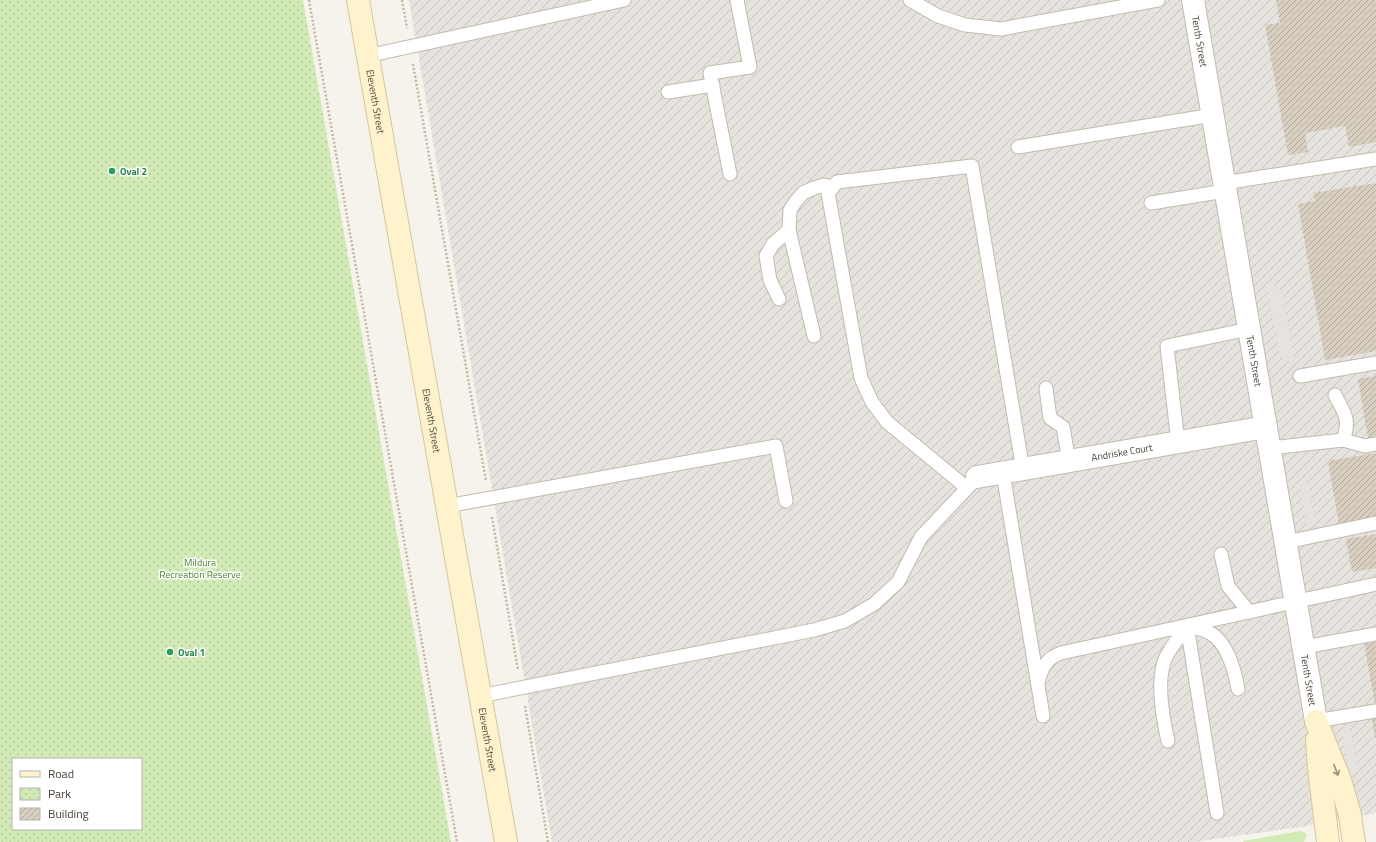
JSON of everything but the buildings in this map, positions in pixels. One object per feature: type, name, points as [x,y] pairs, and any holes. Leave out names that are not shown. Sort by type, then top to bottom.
[{"type":"main road","name":"Eleventh Street","points":[[358,0],[506,842]]},
{"type":"main road","name":"Tenth Street","points":[[1316,721],[1319,768],[1328,842]]},
{"type":"main road","name":"Tenth Street","points":[[1316,721],[1340,780],[1350,815],[1354,842]]},
{"type":"street","name":"Tenth Street","points":[[1195,0],[1212,115],[1316,721]]},
{"type":"street","name":"Andriske Court","points":[[972,483],[1013,471],[1266,427]]},
{"type":"lane","points":[[367,56],[624,0]]},
{"type":"lane","points":[[730,174],[710,73],[750,67],[737,0]]},
{"type":"lane","points":[[910,0],[938,16],[965,25],[1001,29],[1158,0]]},
{"type":"lane","points":[[668,92],[713,85]]},
{"type":"lane","points":[[1018,146],[1212,115]]},
{"type":"lane","points":[[1151,203],[1225,187],[1376,159]]},
{"type":"lane","points":[[480,696],[814,630],[846,621],[874,604],[898,582],[921,537],[972,483],[887,422],[872,402],[861,378],[828,193],[837,182],[972,166],[1013,471],[1043,716]]},
{"type":"lane","points":[[814,336],[789,230],[790,210],[796,200],[803,193],[824,185],[833,187]]},
{"type":"lane","points":[[779,299],[770,280],[766,256],[773,244],[789,230]]},
{"type":"lane","points":[[1178,443],[1167,346],[1249,329]]},
{"type":"lane","points":[[1300,376],[1376,363]]},
{"type":"lane","points":[[1046,388],[1050,418],[1063,426],[1069,462]]},
{"type":"lane","points":[[1335,395],[1346,418],[1347,429],[1343,440]]},
{"type":"lane","points":[[1270,448],[1343,440],[1365,446],[1376,444]]},
{"type":"lane","points":[[446,506],[776,446],[786,501]]},
{"type":"lane","points":[[1286,542],[1376,523]]},
{"type":"lane","points":[[1221,554],[1228,586],[1248,612]]},
{"type":"lane","points":[[1038,683],[1045,663],[1053,656],[1061,653],[1376,584]]},
{"type":"lane","points":[[1187,626],[1210,633],[1223,645],[1235,672],[1238,689]]},
{"type":"lane","points":[[1168,741],[1163,714],[1161,681],[1164,661],[1187,626]]},
{"type":"lane","points":[[1187,626],[1218,813]]},
{"type":"lane","points":[[1304,647],[1376,634]]},
{"type":"lane","points":[[1316,721],[1376,711]]},
{"type":"path","points":[[309,0],[457,842]]},
{"type":"path","points":[[402,0],[548,842]]},
{"type":"shaded area","points":[[409,0],[1376,0],[1376,813],[1301,827],[1194,842],[552,842]]},
{"type":"shaded area","points":[[1266,282],[1282,292],[1295,365],[1280,356]]},
{"type":"shaded area","points":[[1308,483],[1315,524],[1307,526],[1300,484]]},
{"type":"shaded area","points":[[1350,726],[1357,768],[1349,770],[1342,728]]},
{"type":"green space","name":"Mildura Recreation Reserve","points":[[0,0],[303,0],[451,842],[0,842]]},
{"type":"green space","points":[[1300,831],[1307,834],[1304,842],[1243,842],[1243,841]]},
{"type":"place","name":"Oval 2","points":[[112,171]]},
{"type":"place","name":"Oval 1","points":[[170,652]]}]
